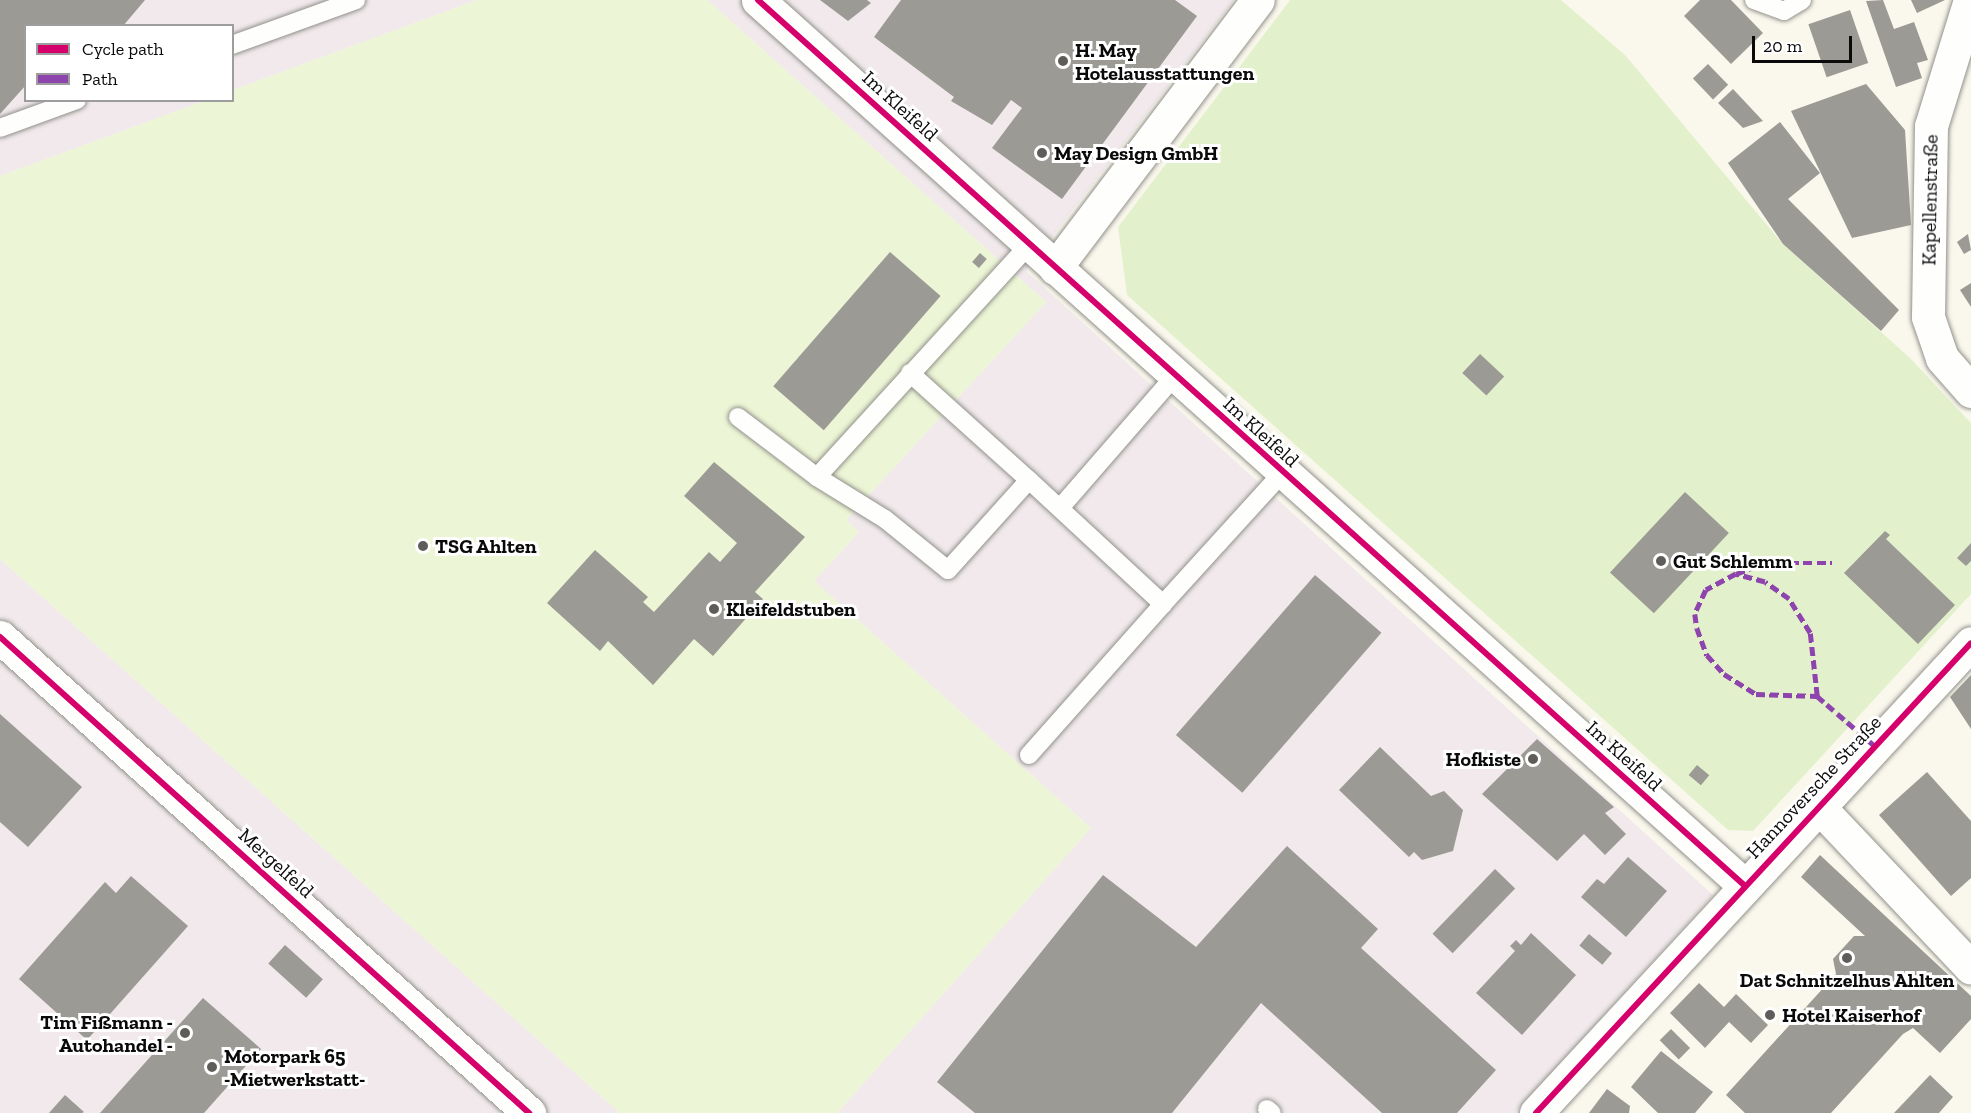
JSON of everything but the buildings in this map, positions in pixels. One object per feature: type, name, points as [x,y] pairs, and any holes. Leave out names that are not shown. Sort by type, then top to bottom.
[{"type":"street","name":"Im Kleifeld","points":[[758,0],[1174,377],[1745,886]]},
{"type":"street","points":[[1055,268],[1258,0]]},
{"type":"street","name":"Kapellenstraße","points":[[1970,0],[1930,126],[1928,317],[1942,358],[1971,391]]},
{"type":"street","name":"Mergelfeld","points":[[0,637],[529,1113]]},
{"type":"street","name":"Hannoversche Straße","points":[[1536,1113],[1971,643]]},
{"type":"street","points":[[1819,807],[1971,968]]},
{"type":"lane","points":[[234,44],[356,0]]},
{"type":"lane","points":[[1754,0],[1784,11],[1802,0]]},
{"type":"lane","points":[[0,128],[72,102]]},
{"type":"lane","points":[[817,477],[1029,245]]},
{"type":"lane","points":[[910,373],[1163,604]]},
{"type":"lane","points":[[1060,508],[1174,377]]},
{"type":"lane","points":[[738,417],[817,477],[885,519],[948,570],[1029,480]]},
{"type":"lane","points":[[1029,755],[1282,473]]},
{"type":"shaded area","points":[[0,0],[477,0],[234,90],[234,24],[24,24],[24,102],[201,102],[0,176]]},
{"type":"shaded area","points":[[707,0],[1234,0],[1026,271],[1713,895],[1515,1113],[837,1113],[1091,828],[814,581],[859,532],[846,520],[1046,302]]},
{"type":"shaded area","points":[[0,559],[620,1113],[0,1113]]},
{"type":"green space","name":"TSG Ahlten","points":[[477,0],[707,0],[1046,302],[846,520],[859,532],[814,581],[1091,828],[837,1113],[620,1113],[0,559],[0,176],[201,102],[234,102],[234,90]]},
{"type":"green space","points":[[1290,0],[1561,0],[1625,55],[1783,244],[1910,358],[1971,423],[1971,594],[1753,831],[1728,830],[1127,295],[1118,227]]},
{"type":"marked path","points":[[1736,574],[1763,563],[1832,563]]},
{"type":"marked path","points":[[1817,696],[1810,633],[1789,599],[1765,582],[1736,574],[1706,590],[1695,614],[1697,628],[1707,655],[1724,674],[1756,694],[1817,696],[1875,746]]},
{"type":"cycle path","points":[[758,0],[1745,886]]},
{"type":"cycle path","points":[[0,637],[529,1113]]},
{"type":"cycle path","points":[[1536,1113],[1971,643]]},
{"type":"place","name":"H. May Hotelausstattungen","points":[[1063,61]]},
{"type":"place","name":"May Design GmbH","points":[[1042,153]]},
{"type":"place","name":"TSG Ahlten","points":[[423,546]]},
{"type":"place","name":"Gut Schlemm","points":[[1661,561]]},
{"type":"place","name":"Kleifeldstuben","points":[[714,609]]},
{"type":"place","name":"Hofkiste","points":[[1533,759]]},
{"type":"place","name":"Dat Schnitzelhus Ahlten","points":[[1847,958]]},
{"type":"place","name":"Hotel Kaiserhof","points":[[1770,1015]]},
{"type":"place","name":"Tim Fißmann - Autohandel -","points":[[185,1033]]},
{"type":"place","name":"Motorpark 65 -Mietwerkstatt-","points":[[212,1067]]}]
